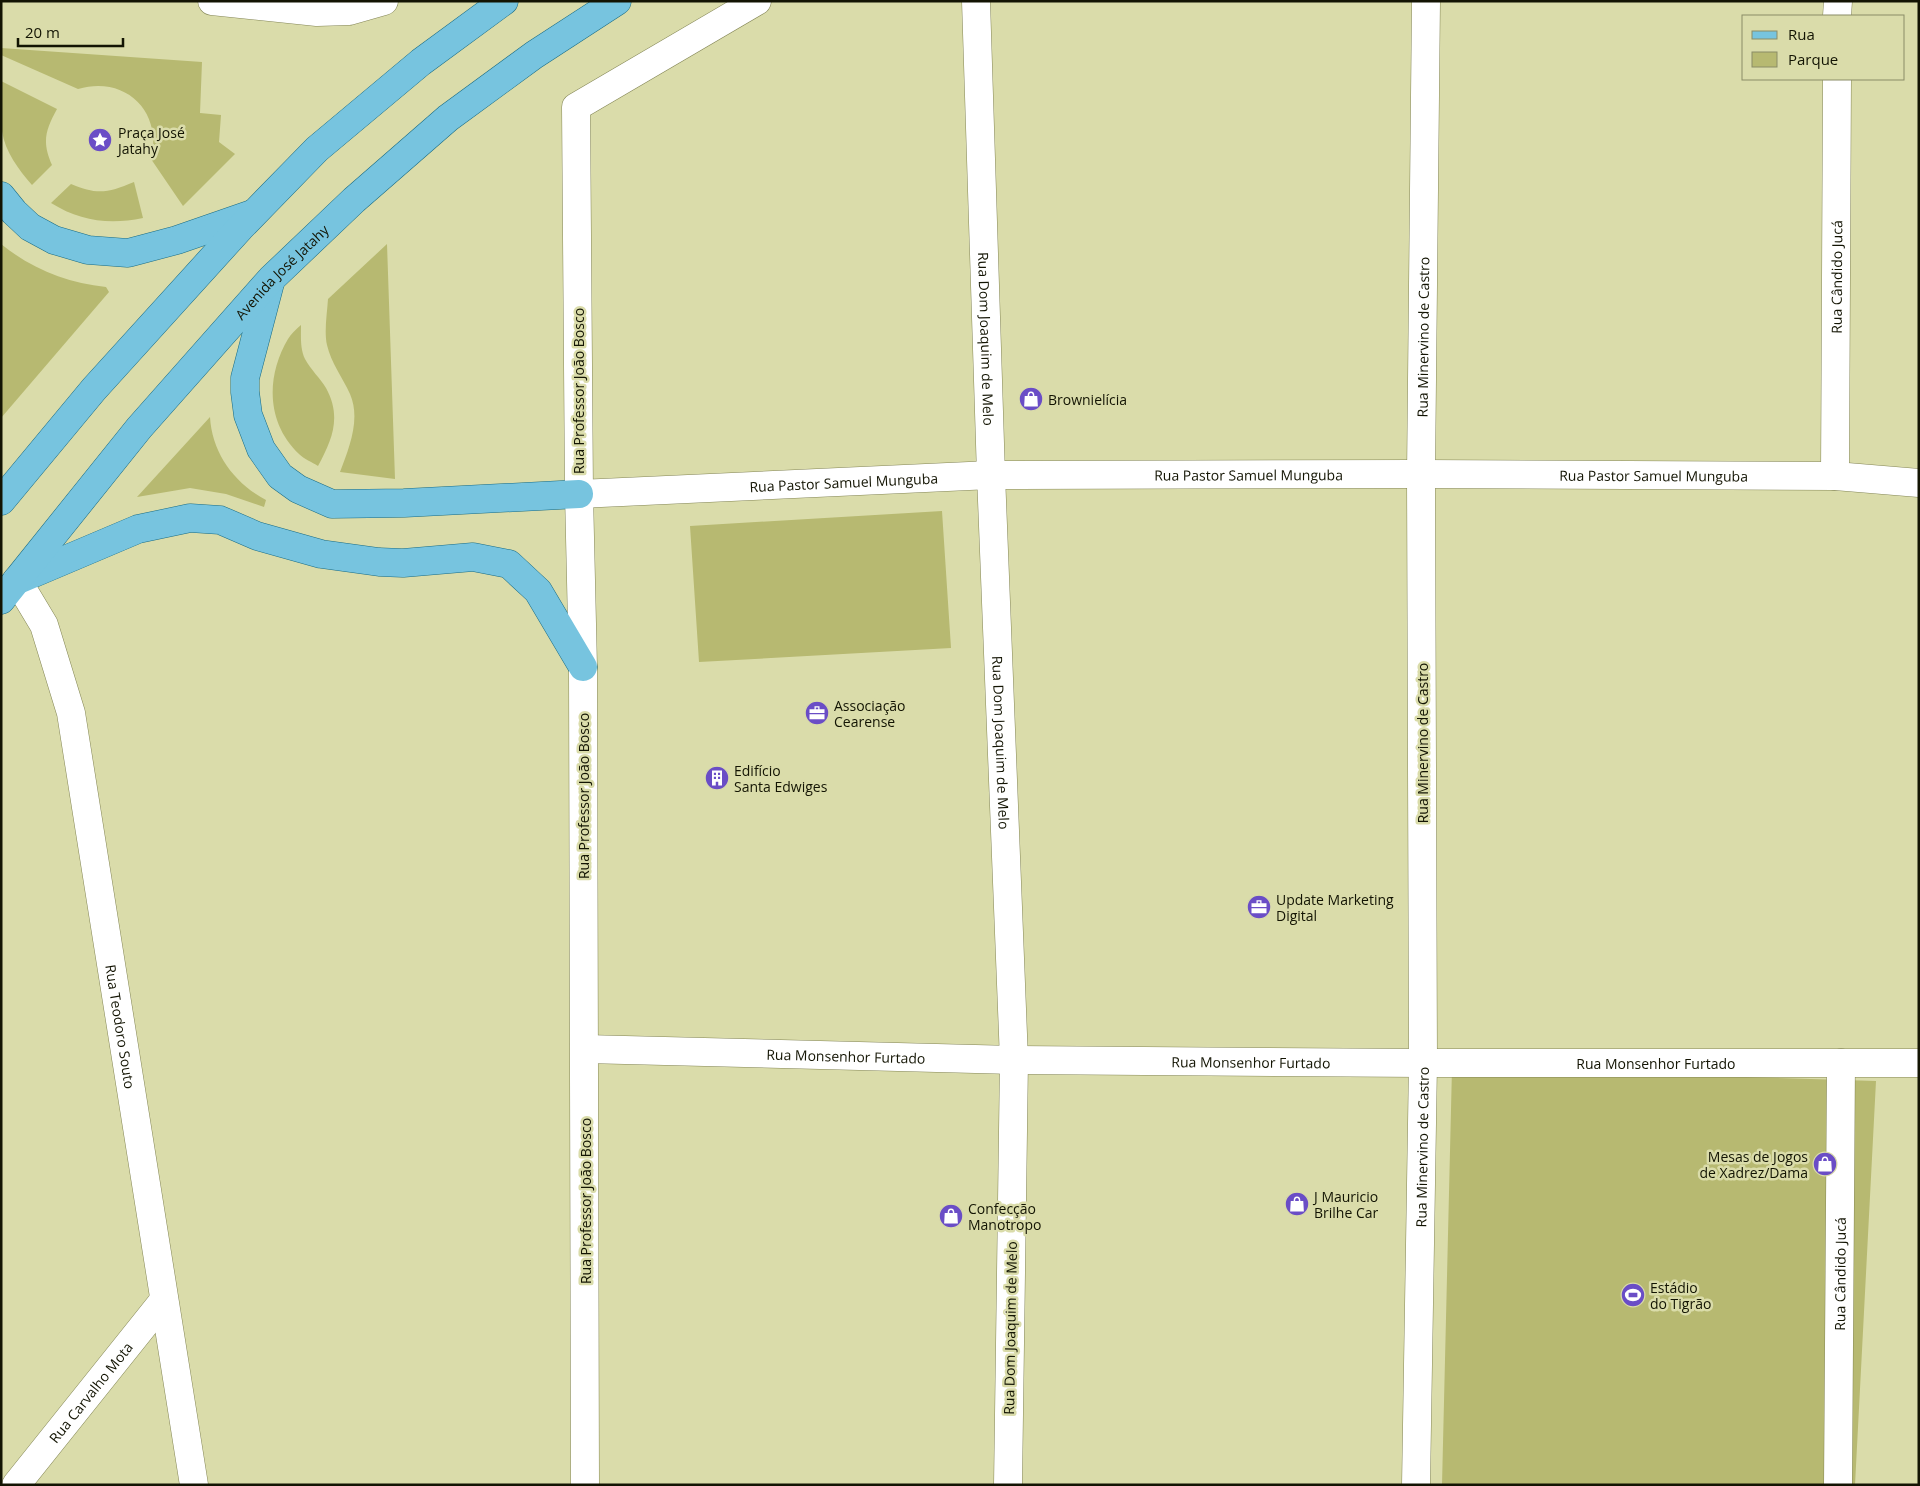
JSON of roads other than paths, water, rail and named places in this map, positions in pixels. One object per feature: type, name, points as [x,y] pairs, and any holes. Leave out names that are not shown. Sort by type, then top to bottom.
[{"type":"main road","points":[[1,501],[94,389],[255,212],[317,149],[421,62],[504,1]]},
{"type":"main road","name":"Avenida José Jatahy","points":[[9,590],[139,428],[271,280],[354,200],[448,118],[534,55],[617,1]]},
{"type":"main road","points":[[1,196],[14,212],[30,226],[54,240],[88,250],[128,253],[177,240],[255,212]]},
{"type":"main road","points":[[271,280],[245,378],[245,392],[248,415],[261,449],[280,476],[298,489],[332,504],[404,503],[579,494]]},
{"type":"main road","points":[[9,590],[138,529],[190,518],[220,520],[257,536],[321,554],[360,560],[403,563],[473,557],[509,564],[538,591],[583,667]]},
{"type":"street","points":[[212,1],[318,12],[349,11],[384,1]]},
{"type":"street","name":"Rua Professor João Bosco","points":[[585,1485],[583,667],[579,494],[576,108],[756,1]]},
{"type":"street","name":"Rua Dom Joaquim de Melo","points":[[976,1],[991,475],[1014,1060],[1008,1485]]},
{"type":"street","name":"Rua Minervino de Castro","points":[[1416,1485],[1423,1063],[1421,474],[1426,1]]},
{"type":"street","points":[[1838,1],[1838,15]]},
{"type":"street","name":"Rua Cândido Jucá","points":[[1835,476],[1837,80]]},
{"type":"street","name":"Rua Pastor Samuel Munguba","points":[[579,494],[991,475],[1421,474],[1835,476],[1919,483]]},
{"type":"street","name":"Rua Teodoro Souto","points":[[9,590],[44,625],[71,713],[194,1485]]},
{"type":"street","name":"Rua Monsenhor Furtado","points":[[585,1048],[1014,1060],[1423,1063],[1919,1063]]},
{"type":"street","name":"Rua Cândido Jucá","points":[[1838,1485],[1841,1063]]},
{"type":"street","name":"Rua Carvalho Mota","points":[[16,1485],[164,1300]]},
{"type":"place","name":"Praça José Jatahy","points":[[100,140]]},
{"type":"place","name":"Brownielícia","points":[[1031,399]]},
{"type":"place","name":"Associação Cearense","points":[[817,713]]},
{"type":"place","name":"Edifício Santa Edwiges","points":[[717,778]]},
{"type":"place","name":"Update Marketing Digital","points":[[1259,907]]},
{"type":"place","name":"Mesas de Jogos de Xadrez/Dama","points":[[1825,1164]]},
{"type":"place","name":"J Mauricio Brilhe Car","points":[[1297,1204]]},
{"type":"place","name":"Confecção Manotropo","points":[[951,1216]]},
{"type":"place","name":"Estádio do Tigrão","points":[[1633,1295]]}]
